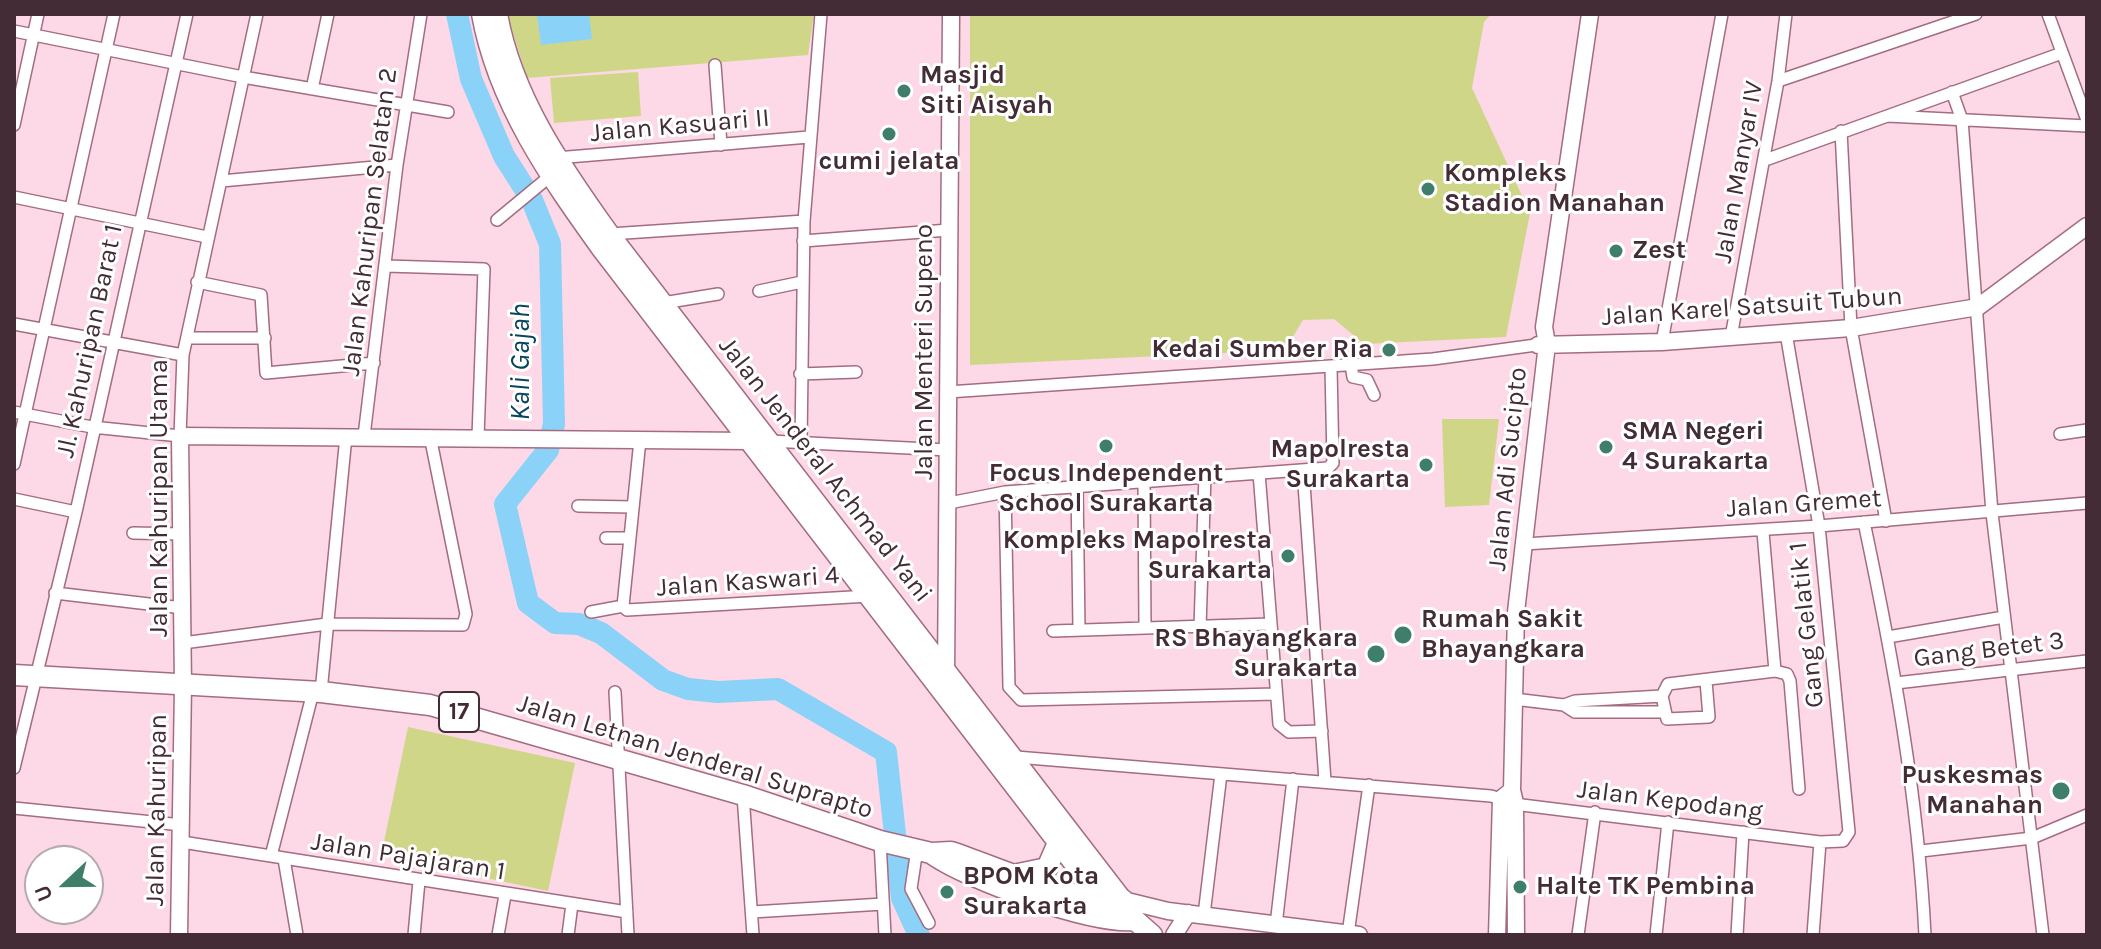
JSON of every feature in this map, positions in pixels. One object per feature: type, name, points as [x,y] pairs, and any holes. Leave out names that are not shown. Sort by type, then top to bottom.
[{"type":"highway","name":"Jalan Letnan Jenderal Suprapto","points":[[24,676],[317,692],[430,705],[743,795],[883,842],[920,850],[951,852],[1068,894],[1113,901]]},
{"type":"highway","points":[[1018,874],[1047,868],[1058,843]]},
{"type":"highway","name":"Jalan Letnan Jenderal Suprapto","points":[[920,850],[952,868],[1133,921]]},
{"type":"highway","name":"Jalan Jenderal Achmad Yani","points":[[1113,901],[1152,935]]},
{"type":"main road","name":"Jalan Jenderal Achmad Yani","points":[[481,14],[505,90],[546,180],[869,596],[1016,757],[1113,901]]},
{"type":"main road","name":"Jalan Jenderal Achmad Yani","points":[[498,14],[514,68],[556,158],[610,234],[770,441],[1058,843],[1113,901]]},
{"type":"main road","name":"Jalan Menteri Supeno","points":[[944,680],[949,503],[951,14]]},
{"type":"main road","name":"Jalan Adi Sucipto","points":[[1497,935],[1509,797],[1516,612],[1541,344],[1590,14]]},
{"type":"main road","name":"Jalan Adi Sucipto","points":[[1541,344],[1553,329],[1567,205],[1597,14]]},
{"type":"main road","name":"Jalan Karel Satsuit Tubun","points":[[1541,344],[1662,342],[1851,328],[1978,307],[2087,226]]},
{"type":"main road","points":[[180,436],[751,441]]},
{"type":"main road","name":"Jalan Kahuripan Utama","points":[[180,436],[183,686]]},
{"type":"main road","name":"Jalan Kahuripan","points":[[179,935],[183,686]]},
{"type":"main road","name":"Jalan Adi Sucipto","points":[[1509,797],[1516,935]]},
{"type":"main road","name":"Jalan Letnan Jenderal Suprapto","points":[[1113,901],[1133,921]]},
{"type":"main road","points":[[1133,921],[1196,914],[1353,934]]},
{"type":"main road","points":[[1174,935],[1196,914]]},
{"type":"street","points":[[14,125],[38,14]]},
{"type":"street","points":[[14,464],[20,414],[44,329],[114,14]]},
{"type":"street","name":"Jl. Kahuripan Barat 1","points":[[14,768],[24,676],[55,593],[76,512],[92,427],[187,14]]},
{"type":"street","name":"Jalan Kahuripan Utama","points":[[180,436],[183,355],[257,14]]},
{"type":"street","points":[[312,89],[328,14]]},
{"type":"street","name":"Jalan Kahuripan Selatan 2","points":[[364,436],[397,165],[421,14]]},
{"type":"street","points":[[801,444],[803,241],[821,14]]},
{"type":"street","points":[[1662,342],[1722,14]]},
{"type":"street","name":"Jalan Manyar IV","points":[[1731,337],[1778,81],[1786,14]]},
{"type":"street","points":[[1778,81],[1976,14]]},
{"type":"street","points":[[1881,116],[2087,123],[2048,14]]},
{"type":"street","points":[[14,31],[243,77],[448,112]]},
{"type":"street","points":[[1768,159],[2062,53]]},
{"type":"street","points":[[715,65],[721,145]]},
{"type":"street","points":[[1952,92],[1962,120],[1992,513],[2043,935]]},
{"type":"street","points":[[1841,131],[1851,328],[1886,521]]},
{"type":"street","name":"Jalan Kasuari II","points":[[556,158],[809,137]]},
{"type":"street","points":[[221,181],[397,165]]},
{"type":"street","points":[[497,220],[546,180]]},
{"type":"street","points":[[14,197],[207,237]]},
{"type":"street","points":[[610,234],[804,221]]},
{"type":"street","points":[[803,241],[949,230]]},
{"type":"street","points":[[386,266],[484,269],[478,437]]},
{"type":"street","points":[[197,282],[261,295],[266,373],[374,363]]},
{"type":"street","points":[[759,291],[802,282]]},
{"type":"street","points":[[663,303],[718,294]]},
{"type":"street","points":[[14,324],[183,355]]},
{"type":"street","name":"Gang Gelatik 1","points":[[1786,333],[1819,526],[1849,832],[1843,841],[1820,842]]},
{"type":"street","points":[[187,338],[265,338]]},
{"type":"street","points":[[948,392],[1433,359],[1541,344]]},
{"type":"street","points":[[1351,365],[1353,377],[1367,380],[1374,395]]},
{"type":"street","points":[[949,503],[1005,492],[1328,468],[1333,463],[1331,367]]},
{"type":"street","points":[[800,374],[856,372]]},
{"type":"street","points":[[20,414],[92,427],[180,436]]},
{"type":"street","points":[[2060,434],[2087,430]]},
{"type":"street","points":[[271,856],[317,692],[346,436]]},
{"type":"street","points":[[183,643],[327,624],[463,625],[466,614],[430,436]]},
{"type":"street","points":[[626,609],[629,538],[640,440]]},
{"type":"street","points":[[770,441],[948,450]]},
{"type":"street","points":[[1303,470],[1325,781]]},
{"type":"street","points":[[1259,473],[1279,724],[1283,730],[1322,731]]},
{"type":"street","points":[[1200,627],[1205,475]]},
{"type":"street","points":[[1144,480],[1145,628]]},
{"type":"street","points":[[1077,487],[1079,629]]},
{"type":"street","points":[[1005,492],[1009,687],[1012,695],[1021,700],[1276,694]]},
{"type":"street","points":[[14,499],[76,512]]},
{"type":"street","name":"Jalan Gremet","points":[[1524,544],[1819,526],[2087,503]]},
{"type":"street","points":[[578,506],[632,507]]},
{"type":"street","points":[[1864,522],[1896,683],[1921,851],[1925,935]]},
{"type":"street","points":[[1763,532],[1775,671]]},
{"type":"street","points":[[133,533],[183,534]]},
{"type":"street","points":[[606,538],[629,538]]},
{"type":"street","points":[[55,593],[183,608]]},
{"type":"street","name":"Jalan Kaswari 4","points":[[591,612],[869,596]]},
{"type":"street","points":[[1888,637],[2004,617]]},
{"type":"street","points":[[1053,631],[1270,624]]},
{"type":"street","name":"Gang Betet 3","points":[[1896,683],[2010,667],[2087,661]]},
{"type":"street","points":[[1706,681],[1708,718],[1671,721],[1662,712],[1662,696],[1670,684],[1775,671],[1787,674],[1799,789]]},
{"type":"street","points":[[615,692],[628,935]]},
{"type":"street","points":[[1564,705],[1575,701],[1662,696]]},
{"type":"street","points":[[1514,699],[1564,705],[1575,712],[1662,712]]},
{"type":"street","name":"Jalan Kepodang","points":[[1016,757],[1509,797],[1595,812],[1820,842]]},
{"type":"street","points":[[1196,914],[1221,774]]},
{"type":"street","points":[[1276,925],[1293,779]]},
{"type":"street","points":[[1353,934],[1369,785]]},
{"type":"street","points":[[743,795],[753,935]]},
{"type":"street","name":"Jalan Pajajaran 1","points":[[14,808],[182,834],[284,859],[627,912]]},
{"type":"street","points":[[1578,935],[1595,812]]},
{"type":"street","points":[[1921,851],[2032,838],[2087,815]]},
{"type":"street","points":[[1656,935],[1668,822]]},
{"type":"street","points":[[1737,935],[1743,832]]},
{"type":"street","points":[[883,842],[885,935]]},
{"type":"street","points":[[1813,935],[1820,842]]},
{"type":"street","points":[[920,850],[911,889],[929,923]]},
{"type":"street","points":[[284,859],[297,935]]},
{"type":"street","points":[[414,935],[419,881]]},
{"type":"street","points":[[498,935],[505,895]]},
{"type":"street","points":[[568,935],[572,904]]},
{"type":"street","points":[[752,912],[883,904]]},
{"type":"green space","points":[[507,14],[814,14],[808,55],[527,78]]},
{"type":"green space","name":"Kompleks Stadion Manahan","points":[[970,14],[1491,14],[1484,22],[1472,88],[1530,213],[1506,337],[1364,344],[1334,319],[1303,320],[1285,350],[970,365]]},
{"type":"green space","points":[[638,72],[641,116],[554,123],[550,78]]},
{"type":"green space","points":[[1442,419],[1499,419],[1489,505],[1445,507]]},
{"type":"green space","points":[[408,727],[575,763],[548,891],[381,856]]},
{"type":"water","points":[[537,14],[589,14],[592,39],[541,45]]},
{"type":"waterway","name":"Kali Gajah","points":[[457,14],[471,79],[504,156],[532,200],[550,244],[554,424],[548,450],[505,504],[528,603],[555,623],[579,624],[601,633],[663,680],[688,689],[718,692],[778,689],[886,752],[902,898],[919,935]]},
{"type":"place","name":"Masjid Siti Aisyah","points":[[904,91]]},
{"type":"place","name":"cumi jelata","points":[[889,134]]},
{"type":"place","name":"Kompleks Stadion Manahan","points":[[1428,189]]},
{"type":"place","name":"Zest","points":[[1616,251]]},
{"type":"place","name":"Kedai Sumber Ria","points":[[1389,350]]},
{"type":"place","name":"Focus Independent School Surakarta","points":[[1106,446]]},
{"type":"place","name":"SMA Negeri 4 Surakarta","points":[[1606,447]]},
{"type":"place","name":"Mapolresta Surakarta","points":[[1426,465]]},
{"type":"place","name":"Kompleks Mapolresta Surakarta","points":[[1288,556]]},
{"type":"place","name":"Rumah Sakit Bhayangkara","points":[[1403,635]]},
{"type":"place","name":"RS Bhayangkara Surakarta","points":[[1376,654]]},
{"type":"place","name":"Puskesmas Manahan","points":[[2061,791]]},
{"type":"place","name":"Halte TK Pembina","points":[[1520,887]]},
{"type":"place","name":"BPOM Kota Surakarta","points":[[947,892]]}]
